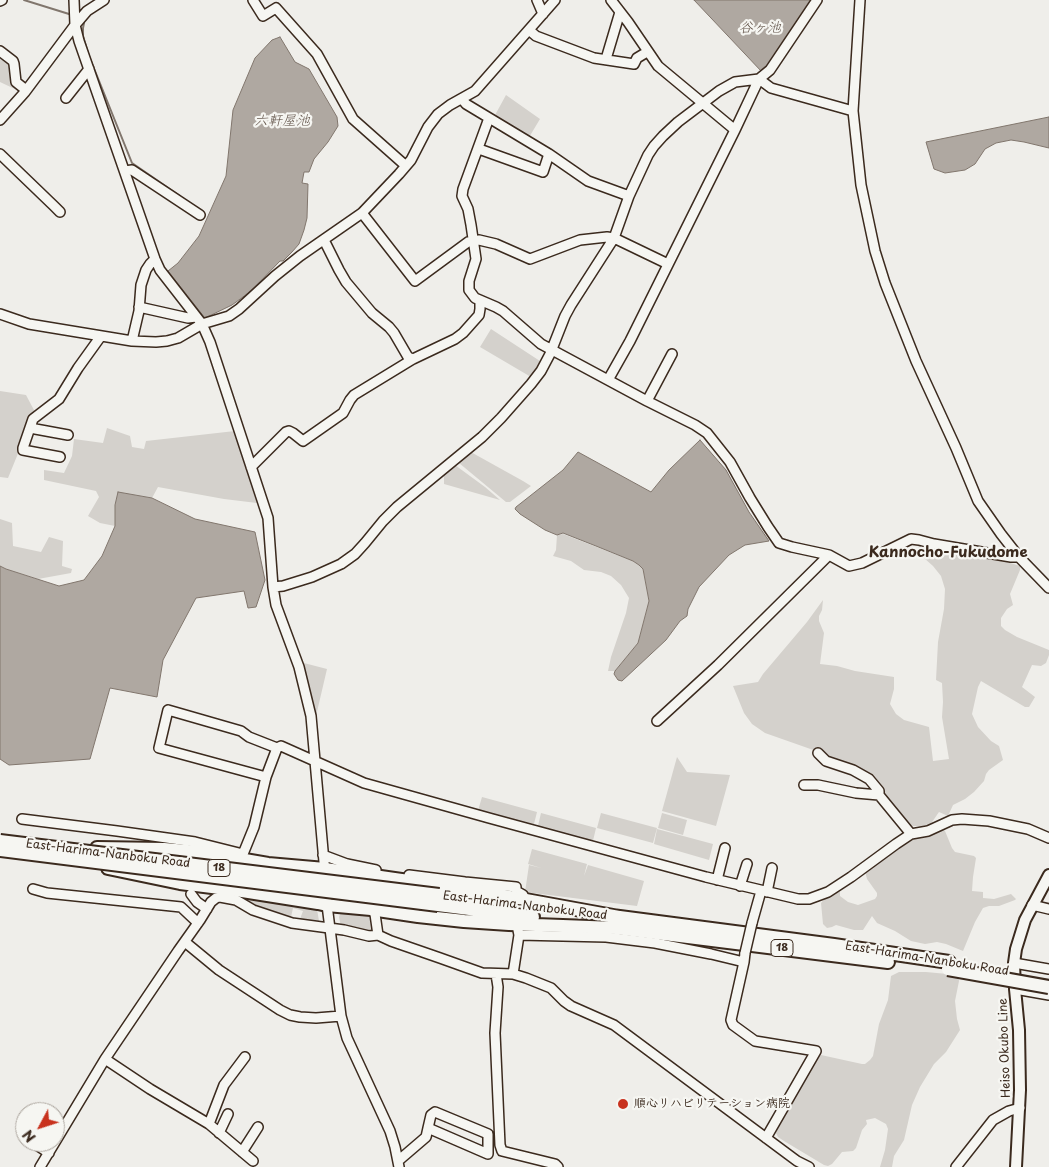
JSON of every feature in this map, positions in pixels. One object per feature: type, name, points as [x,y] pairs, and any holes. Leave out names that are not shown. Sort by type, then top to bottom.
[{"type":"highway","name":"East-Harima-Nanboku Road","points":[[0,841],[61,853],[617,922],[1049,980]]},
{"type":"highway","name":"18","points":[[61,853],[141,849],[198,852],[268,864],[325,869],[471,890],[617,922]]},
{"type":"highway","name":"East-Harima-Nanboku Road","points":[[0,850],[61,853]]},
{"type":"highway","name":"18","points":[[61,853],[140,876],[282,897],[327,906],[509,924],[617,922]]},
{"type":"highway","name":"East-Harima-Nanboku Road","points":[[948,966],[1049,986]]},
{"type":"main road","name":"Heiso Okubo Line","points":[[1016,1167],[1020,1108],[1019,1030],[1014,963],[1016,949],[1025,920],[1049,875]]},
{"type":"street","points":[[74,0],[75,25],[155,260],[160,270],[199,320],[210,342],[268,518],[276,605],[299,667],[311,716],[327,906],[341,1016],[347,1038],[390,1131],[398,1164]]},
{"type":"street","points":[[1,117],[26,90],[75,25],[88,11],[104,0]]},
{"type":"street","points":[[253,0],[263,16],[276,8],[317,54],[353,119],[406,166]]},
{"type":"street","points":[[537,0],[543,14]]},
{"type":"street","points":[[139,307],[199,320],[229,316],[300,256],[362,213],[411,160],[428,127],[438,114],[475,91],[555,0]]},
{"type":"street","points":[[611,0],[658,66],[735,130]]},
{"type":"street","points":[[608,380],[668,264],[759,79],[770,70],[817,0]]},
{"type":"street","points":[[860,0],[854,111],[861,185],[875,251],[885,283],[916,361],[978,501],[1019,557],[1049,588]]},
{"type":"street","points":[[606,59],[620,12]]},
{"type":"street","points":[[529,30],[536,36],[589,56],[634,64],[637,58],[647,52]]},
{"type":"street","points":[[0,51],[14,64],[16,82],[26,90]]},
{"type":"street","points":[[66,98],[89,69]]},
{"type":"street","points":[[273,587],[283,586],[312,577],[341,564],[355,554],[397,507],[482,437],[502,418],[541,371],[568,310],[614,238],[629,196],[648,156],[658,140],[678,122],[719,90],[735,82],[759,79],[771,88],[854,111]]},
{"type":"street","points":[[462,99],[466,104],[549,154],[588,182],[629,196]]},
{"type":"street","points":[[489,118],[462,196],[468,209],[476,259],[469,281],[469,290],[475,298],[496,307],[541,344],[707,433],[730,462],[763,520],[779,542],[792,547],[829,555],[849,566],[862,563],[911,539],[1001,556],[1019,557]]},
{"type":"street","points":[[479,149],[543,172],[549,154]]},
{"type":"street","points":[[0,154],[60,212]]},
{"type":"street","points":[[125,171],[132,170],[200,215]]},
{"type":"street","points":[[362,213],[415,281],[468,242],[479,240],[496,244],[530,259],[580,240],[614,238],[668,264]]},
{"type":"street","points":[[324,240],[346,282],[372,313],[389,327],[408,356],[413,359]]},
{"type":"street","points":[[132,341],[139,307],[141,285],[150,264],[155,260]]},
{"type":"street","points":[[251,467],[286,432],[293,433],[303,441],[342,413],[354,395],[413,359],[455,339],[479,315],[480,301]]},
{"type":"street","points":[[0,314],[29,324],[132,341],[167,341],[178,338],[199,320]]},
{"type":"street","points":[[60,457],[23,450],[23,448],[36,417],[59,399],[101,336]]},
{"type":"street","points":[[647,401],[672,354]]},
{"type":"street","points":[[30,428],[68,435]]},
{"type":"street","points":[[657,721],[718,665],[829,555]]},
{"type":"street","points":[[266,776],[159,748],[168,710],[241,731],[249,737],[277,748],[281,746],[364,783],[717,880],[798,899],[809,899],[828,892],[911,834],[928,831],[952,820],[962,818],[989,821],[1028,829],[1049,838]]},
{"type":"street","points":[[22,819],[117,830],[195,842],[243,854],[254,827],[266,776],[277,748]]},
{"type":"street","points":[[818,752],[826,761],[853,770],[869,779],[879,791],[879,795],[911,834]]},
{"type":"street","points":[[804,785],[818,785],[856,793],[879,795]]},
{"type":"street","points":[[717,880],[725,848]]},
{"type":"street","points":[[323,855],[368,869],[516,887],[516,891],[523,895]]},
{"type":"street","points":[[740,886],[747,864]]},
{"type":"street","points":[[766,1138],[816,1051],[755,1041],[733,1025],[731,1020],[752,923],[772,868]]},
{"type":"street","points":[[38,893],[181,908],[198,923]]},
{"type":"street","points":[[191,894],[197,902],[207,909]]},
{"type":"street","points":[[40,1167],[105,1059],[211,902],[220,897],[236,900],[254,910],[292,923],[344,930],[369,936],[378,935],[391,942],[482,973],[513,974],[551,988],[571,1006],[614,1025],[797,1161],[809,1167]]},
{"type":"street","points":[[1032,905],[1049,909]]},
{"type":"street","points":[[371,909],[375,914],[378,935]]},
{"type":"street","points":[[513,974],[519,933],[606,937],[745,958]]},
{"type":"street","points":[[185,942],[219,970],[290,1015],[316,1018],[341,1016]]},
{"type":"street","points":[[1014,963],[1049,969]]},
{"type":"street","points":[[496,974],[498,987],[492,1056],[500,1145],[502,1150],[555,1164],[558,1167]]},
{"type":"street","points":[[1015,989],[1049,995]]},
{"type":"street","points":[[209,1124],[224,1085],[245,1057]]},
{"type":"street","points":[[105,1059],[150,1089],[209,1124],[253,1161]]},
{"type":"street","points":[[956,1167],[993,1120],[1009,1111],[1020,1108]]},
{"type":"street","points":[[398,1164],[426,1137],[428,1128],[431,1115],[435,1112],[488,1134],[488,1154],[428,1128]]},
{"type":"street","points":[[219,1133],[228,1114]]},
{"type":"street","points":[[242,1152],[258,1127]]},
{"type":"shaded area","points":[[0,53],[9,59],[19,91],[0,82]]},
{"type":"shaded area","points":[[506,95],[540,119],[528,139],[494,117]]},
{"type":"shaded area","points":[[491,329],[543,363],[531,377],[480,347]]},
{"type":"shaded area","points":[[0,391],[26,395],[35,412],[8,478],[0,477]]},
{"type":"shaded area","points":[[107,428],[130,436],[132,447],[144,449],[146,441],[235,431],[257,503],[158,487],[152,498],[119,493],[115,505],[115,526],[100,523],[88,516],[99,497],[96,491],[44,480],[44,470],[64,473],[72,456],[74,439],[103,443]]},
{"type":"shaded area","points":[[469,451],[531,486],[510,502],[506,502],[459,463],[458,461]]},
{"type":"shaded area","points":[[455,465],[500,500],[444,484],[444,470]]},
{"type":"shaded area","points":[[0,519],[12,523],[13,546],[41,552],[49,537],[63,541],[62,566],[72,569],[71,573],[38,579],[0,566]]},
{"type":"shaded area","points":[[563,534],[633,561],[643,569],[649,601],[638,643],[615,671],[608,671],[629,598],[621,585],[611,576],[601,572],[584,570],[571,561],[553,556],[556,550],[557,535]]},
{"type":"shaded area","points":[[922,543],[994,558],[1020,566],[1010,594],[1013,605],[1007,609],[1001,618],[1001,626],[1017,637],[1049,650],[1049,655],[1046,663],[1041,666],[1032,665],[1022,687],[1035,697],[1029,707],[1025,707],[981,681],[972,714],[978,727],[991,741],[999,746],[1003,760],[989,770],[984,781],[974,792],[953,805],[948,816],[939,812],[930,825],[913,826],[907,824],[892,808],[869,774],[862,769],[839,763],[819,752],[765,733],[752,724],[744,713],[733,686],[758,682],[823,600],[819,616],[824,633],[820,664],[894,677],[894,689],[890,704],[896,714],[904,720],[929,727],[933,761],[949,759],[942,717],[942,683],[936,680],[938,642],[944,609],[945,589],[941,576],[919,553],[918,547]]},
{"type":"shaded area","points":[[300,662],[327,669],[316,716],[313,716]]},
{"type":"shaded area","points":[[677,757],[687,772],[730,775],[716,826],[662,811]]},
{"type":"shaded area","points":[[482,797],[537,812],[533,828],[477,814]]},
{"type":"shaded area","points":[[541,813],[596,828],[592,845],[537,830]]},
{"type":"shaded area","points":[[601,813],[657,828],[653,843],[597,828]]},
{"type":"shaded area","points":[[662,813],[687,820],[683,835],[658,828]]},
{"type":"shaded area","points":[[657,829],[713,844],[709,860],[654,844]]},
{"type":"shaded area","points":[[942,829],[945,831],[955,852],[976,858],[972,891],[983,892],[983,898],[994,899],[1011,894],[1016,899],[999,906],[983,908],[963,951],[937,942],[925,944],[911,941],[877,923],[872,916],[863,930],[854,930],[836,925],[827,928],[823,924],[821,903],[828,895],[838,891],[840,896],[848,902],[858,905],[875,899],[877,893],[867,879],[865,871],[907,840]]},
{"type":"shaded area","points":[[532,849],[587,864],[584,876],[588,865],[644,881],[637,906],[525,892],[529,865],[541,868],[528,864]]},
{"type":"shaded area","points":[[240,896],[317,909],[319,921],[300,919],[303,911],[293,908],[291,917],[255,905]]},
{"type":"shaded area","points":[[342,912],[372,915],[374,933],[341,927],[339,917]]},
{"type":"shaded area","points":[[899,972],[958,975],[959,981],[955,1001],[960,1030],[946,1052],[934,1064],[920,1087],[912,1105],[904,1140],[894,1156],[892,1167],[880,1167],[888,1129],[886,1124],[875,1118],[866,1120],[867,1124],[862,1130],[856,1148],[853,1151],[842,1152],[832,1164],[824,1165],[778,1137],[777,1130],[821,1055],[862,1064],[870,1060],[873,1056],[879,1024],[888,1000],[891,976]]},
{"type":"water","name":"谷ヶ池","points":[[694,0],[815,0],[762,72]]},
{"type":"water","name":"六軒屋池","points":[[280,37],[295,62],[309,69],[337,117],[338,126],[314,159],[309,172],[304,172],[302,183],[308,184],[307,218],[299,244],[251,291],[232,305],[205,318],[168,271],[178,263],[199,236],[226,176],[233,110],[255,58],[272,40]]},
{"type":"water","points":[[1049,117],[1049,148],[1011,140],[996,143],[985,149],[975,164],[965,170],[945,173],[934,169],[926,142]]},
{"type":"water","points":[[700,440],[726,470],[749,512],[769,541],[745,545],[729,555],[699,587],[688,609],[687,616],[680,621],[666,640],[622,681],[618,680],[614,674],[615,671],[638,643],[649,601],[643,569],[633,561],[596,546],[563,533],[557,535],[545,530],[515,509],[563,470],[578,452],[651,492],[669,470]]},
{"type":"water","points":[[118,492],[152,498],[195,519],[255,532],[265,580],[256,607],[248,608],[244,591],[196,598],[163,660],[157,697],[110,688],[90,759],[9,765],[0,759],[0,566],[59,586],[84,580],[102,556],[115,526],[115,505]]},
{"type":"waterway","points":[[24,0],[69,14]]},
{"type":"waterway","points":[[84,23],[83,36],[89,56],[132,163],[180,196]]},
{"type":"place","name":"順心リハビリテーション病院","points":[[623,1104]]},
{"type":"district","name":"Kannocho-Fukudome","points":[[948,553]]}]
